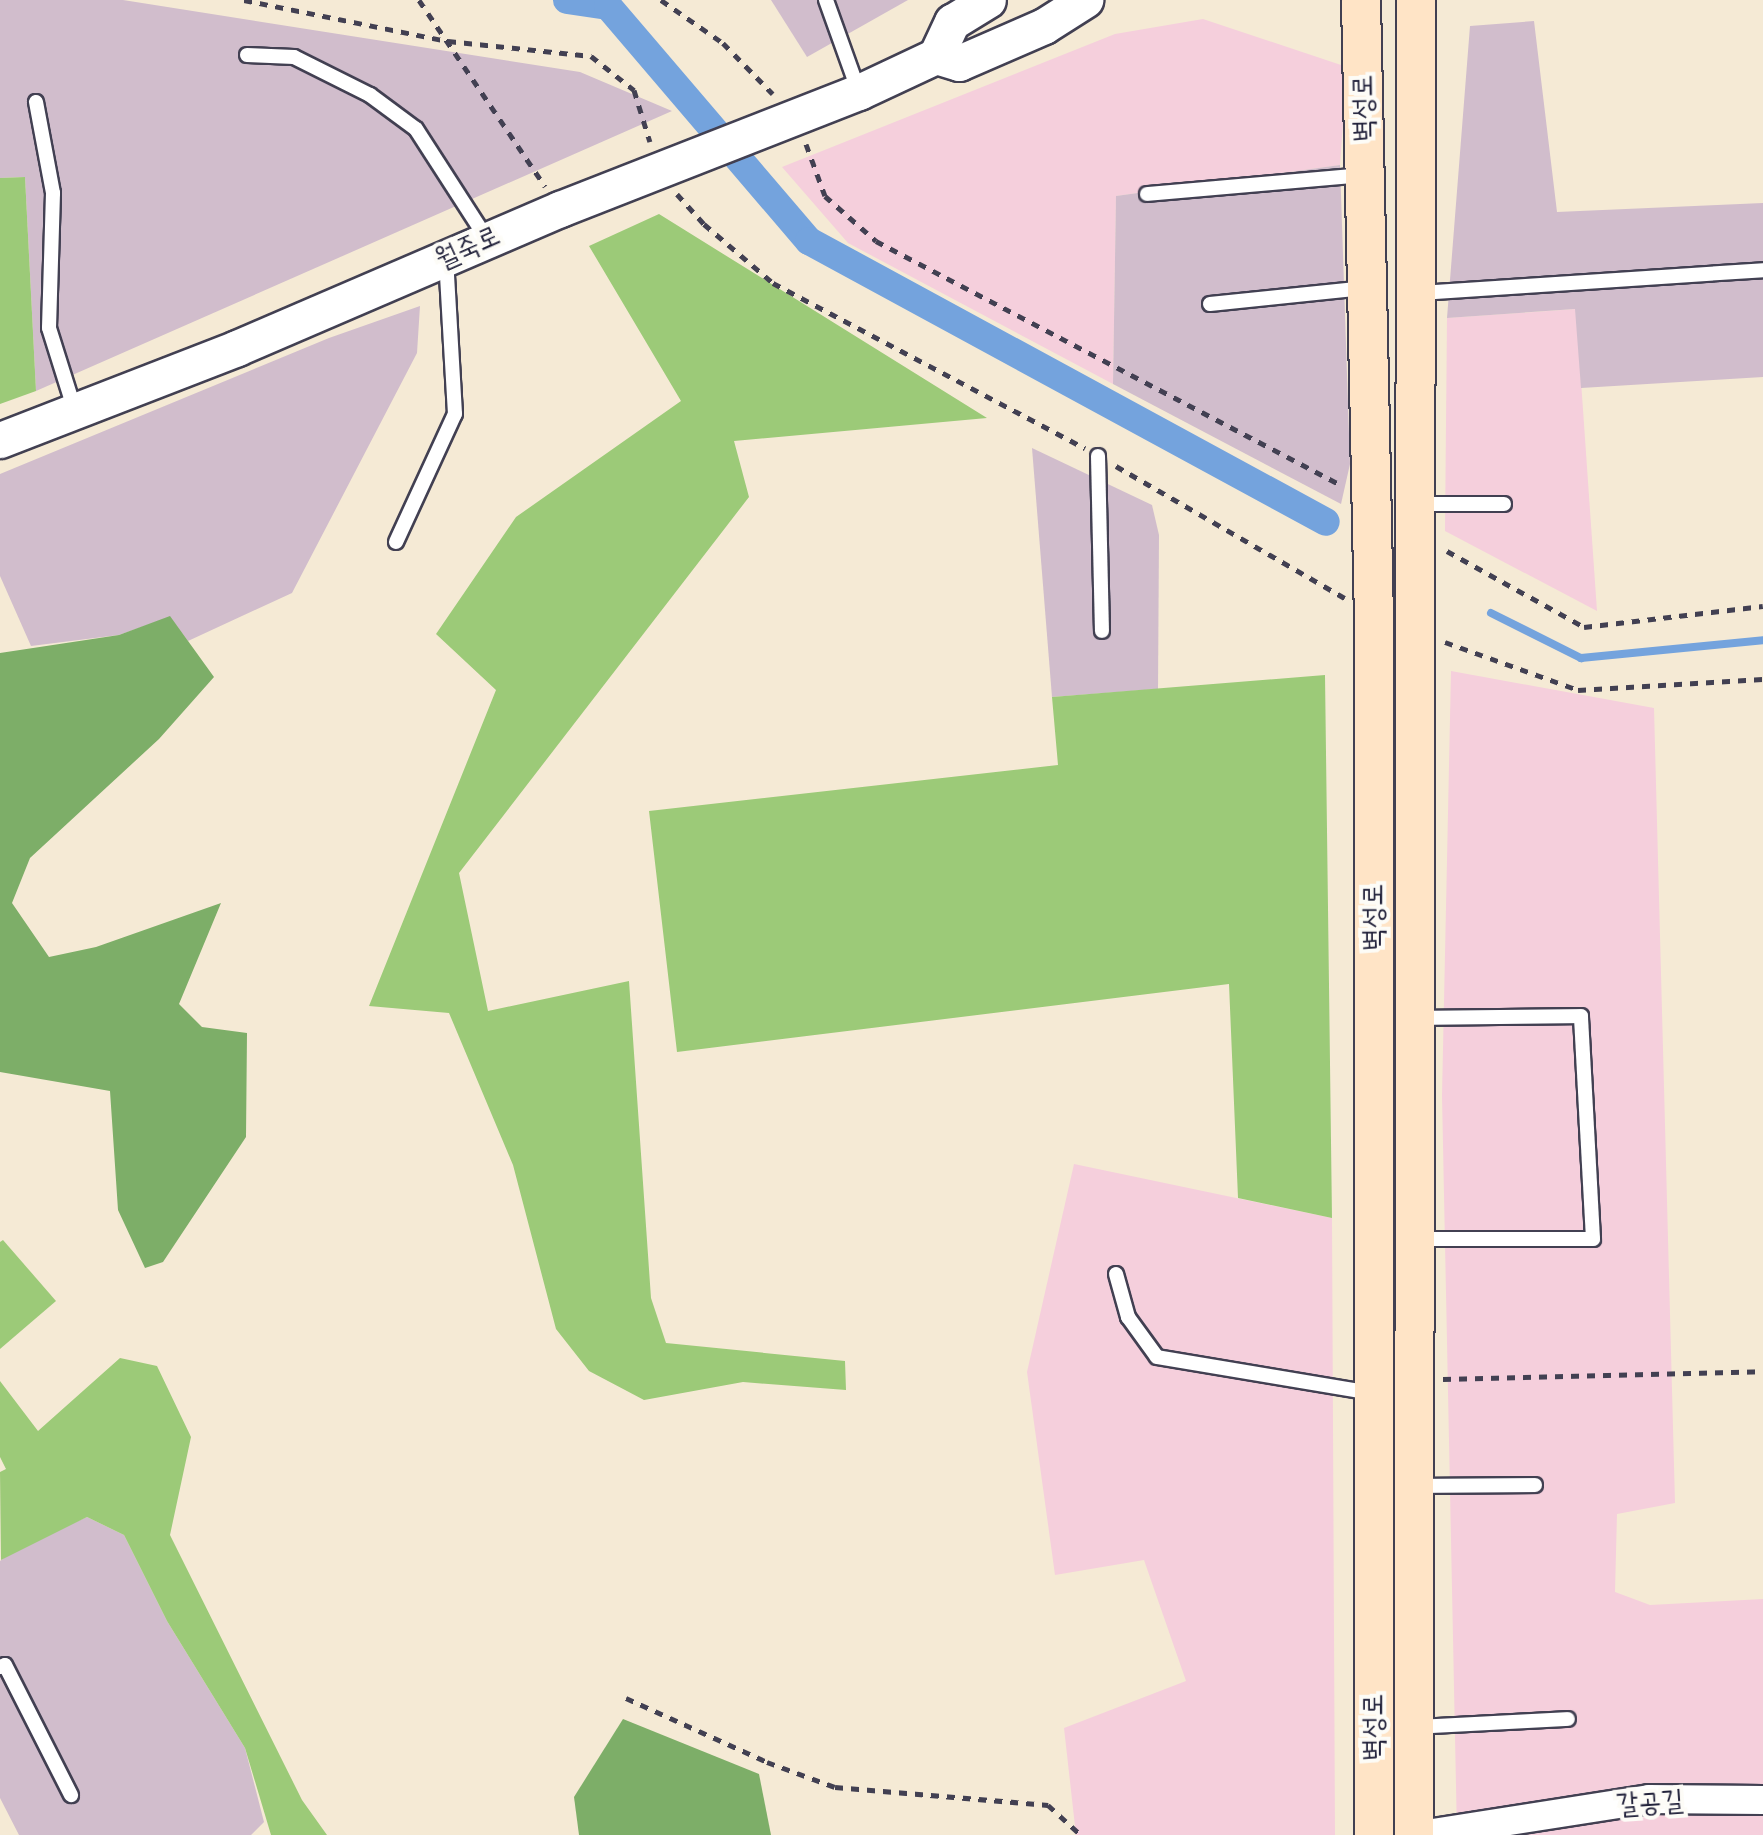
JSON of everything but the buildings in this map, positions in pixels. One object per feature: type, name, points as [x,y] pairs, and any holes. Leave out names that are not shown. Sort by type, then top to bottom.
[{"type":"main road","name":"벽성로","points":[[1416,0],[1417,1835]]},
{"type":"main road","points":[[1418,99],[1441,0]]},
{"type":"main road","name":"벽성로","points":[[1359,2],[1374,615],[1374,1835]]},
{"type":"street","name":"월죽로","points":[[0,440],[237,348],[488,239],[859,92],[936,56],[959,63],[1044,26],[1085,0]]},
{"type":"street","points":[[936,56],[952,22],[978,2]]},
{"type":"street","name":"갈공길","points":[[1417,1835],[1649,1799],[1763,1800]]},
{"type":"lane","points":[[826,0],[859,92]]},
{"type":"lane","points":[[247,56],[294,57],[370,95],[416,129],[488,239]]},
{"type":"lane","points":[[36,102],[53,193],[50,328],[74,409]]},
{"type":"lane","points":[[1147,194],[1366,175]]},
{"type":"lane","points":[[396,542],[455,414],[446,258]]},
{"type":"lane","points":[[1414,293],[1763,270]]},
{"type":"lane","points":[[1210,304],[1367,288]]},
{"type":"lane","points":[[1098,456],[1102,632]]},
{"type":"lane","points":[[1414,516],[1504,504]]},
{"type":"lane","points":[[1415,1239],[1593,1239],[1582,1016],[1416,1018]]},
{"type":"lane","points":[[1116,1274],[1128,1317],[1157,1357],[1374,1393]]},
{"type":"lane","points":[[1415,1486],[1535,1484]]},
{"type":"lane","points":[[0,1667],[4,1664],[72,1795]]},
{"type":"lane","points":[[1415,1727],[1568,1719]]},
{"type":"path","points":[[244,0],[448,41],[590,56],[634,90],[670,168],[704,224],[773,283],[1098,456],[1374,615]]},
{"type":"path","points":[[419,0],[560,209]]},
{"type":"path","points":[[661,0],[723,44],[784,122],[825,196],[876,241],[1369,499]]},
{"type":"path","points":[[1414,516],[1465,564],[1584,627],[1763,606]]},
{"type":"path","points":[[1418,632],[1578,690],[1763,678]]},
{"type":"path","points":[[1415,1379],[1763,1371]]},
{"type":"path","points":[[626,1698],[767,1762],[835,1787],[1048,1805],[1081,1835]]},
{"type":"shaded area","points":[[0,0],[123,0],[580,72],[672,111],[36,391],[25,177],[0,178]]},
{"type":"shaded area","points":[[771,0],[908,0],[807,57]]},
{"type":"shaded area","points":[[1203,19],[1347,67],[1340,165],[1116,196],[1113,384],[848,243],[782,167],[1115,34]]},
{"type":"shaded area","points":[[1534,21],[1557,212],[1763,203],[1763,377],[1581,388],[1575,309],[1447,318],[1470,26]]},
{"type":"shaded area","points":[[1340,165],[1350,464],[1341,504],[1113,384],[1116,196]]},
{"type":"shaded area","points":[[420,306],[417,353],[292,593],[188,641],[170,617],[119,635],[31,646],[0,576],[0,474],[329,338]]},
{"type":"shaded area","points":[[1576,309],[1597,611],[1445,531],[1447,318]]},
{"type":"shaded area","points":[[1032,448],[1152,505],[1159,535],[1158,689],[1052,697]]},
{"type":"shaded area","points":[[1451,671],[1654,708],[1675,1503],[1617,1514],[1615,1592],[1650,1605],[1763,1599],[1763,1835],[1457,1835],[1442,1096]]},
{"type":"shaded area","points":[[1074,1164],[1332,1218],[1335,1835],[1076,1835],[1064,1728],[1186,1681],[1144,1560],[1055,1575],[1027,1372]]},
{"type":"shaded area","points":[[87,1517],[124,1535],[167,1621],[245,1748],[264,1822],[251,1835],[19,1835],[0,1798],[0,1561],[19,1547]]},
{"type":"green space","points":[[25,177],[36,391],[0,404],[0,178]]},
{"type":"green space","points":[[659,214],[987,418],[734,441],[749,497],[459,873],[488,1011],[629,981],[651,1298],[666,1343],[845,1361],[846,1390],[743,1382],[644,1400],[589,1371],[556,1329],[513,1165],[449,1013],[369,1006],[496,690],[436,634],[516,517],[681,401],[589,246]]},
{"type":"green space","points":[[170,616],[214,677],[159,739],[30,858],[12,903],[49,957],[96,947],[221,903],[179,1004],[202,1027],[247,1033],[246,1137],[163,1262],[145,1268],[118,1210],[110,1091],[0,1072],[0,653],[119,635]]},
{"type":"green space","points":[[1325,675],[1332,1218],[1238,1198],[1229,984],[677,1052],[649,811],[1058,765],[1052,697]]},
{"type":"green space","points":[[3,1240],[56,1301],[0,1349],[0,1242]]},
{"type":"green space","points":[[120,1358],[157,1366],[191,1437],[170,1535],[302,1800],[327,1835],[271,1835],[245,1748],[167,1621],[124,1535],[87,1517],[1,1560],[0,1472],[6,1469],[0,1457],[0,1381],[38,1431]]},
{"type":"green space","points":[[623,1719],[759,1774],[771,1835],[579,1835],[574,1797]]},
{"type":"waterway","points":[[567,0],[608,6],[809,241],[1326,522]]},
{"type":"waterway","points":[[1491,613],[1581,658],[1763,640]]}]
